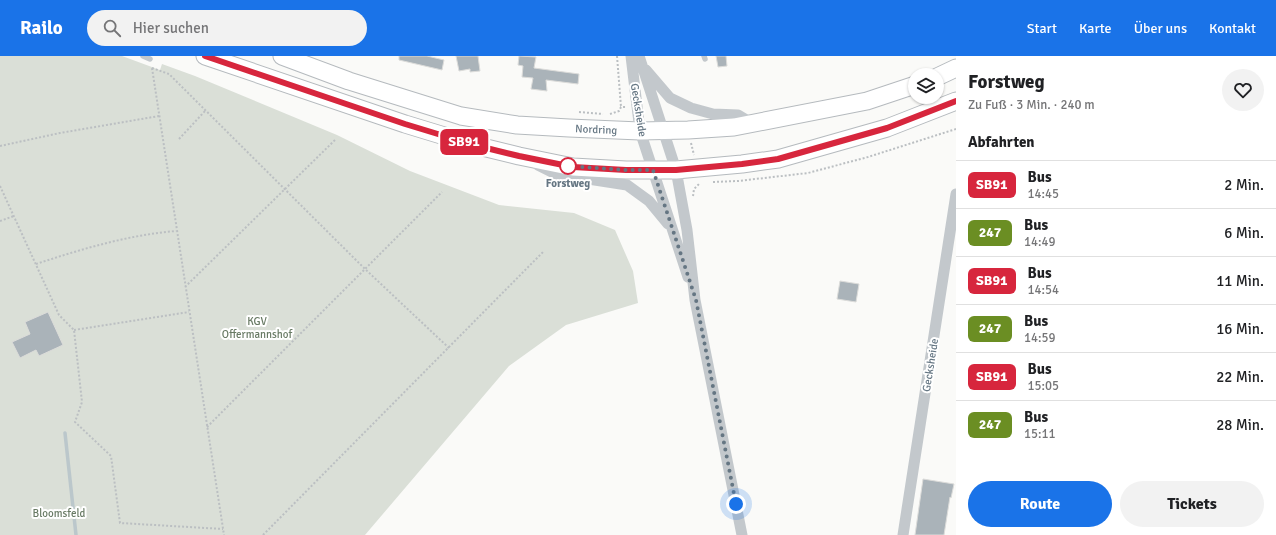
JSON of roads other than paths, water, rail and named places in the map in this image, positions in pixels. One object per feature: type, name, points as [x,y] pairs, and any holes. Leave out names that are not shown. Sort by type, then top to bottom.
[{"type":"main road","points":[[205,56],[405,124],[474,145],[573,167],[676,170],[698,169],[778,159],[887,128],[956,101]]},
{"type":"main road","name":"Nordring","points":[[282,56],[349,81],[461,116],[517,125],[640,131],[734,127],[867,101],[908,87]]},
{"type":"main road","points":[[944,74],[956,68]]},
{"type":"street","name":"Gecksheide","points":[[631,56],[640,131],[696,300]]},
{"type":"street","points":[[640,60],[670,98],[691,108],[712,114],[738,115],[753,124]]},
{"type":"street","name":"Gecksheide","points":[[640,60],[676,170],[687,230],[696,300],[742,535]]},
{"type":"street","points":[[519,156],[556,174],[627,186],[649,201],[672,229]]},
{"type":"street","name":"Gecksheide","points":[[903,535],[956,194]]},
{"type":"lane","points":[[143,56],[150,59]]},
{"type":"waterway","points":[[65,433],[76,535]]},
{"type":"place","name":"Forstweg","points":[[568,166]]},
{"type":"park label","name":"KGV Offermannshof","points":[[257,327]]},
{"type":"park label","name":"Bloomsfeld","points":[[59,513]]}]
